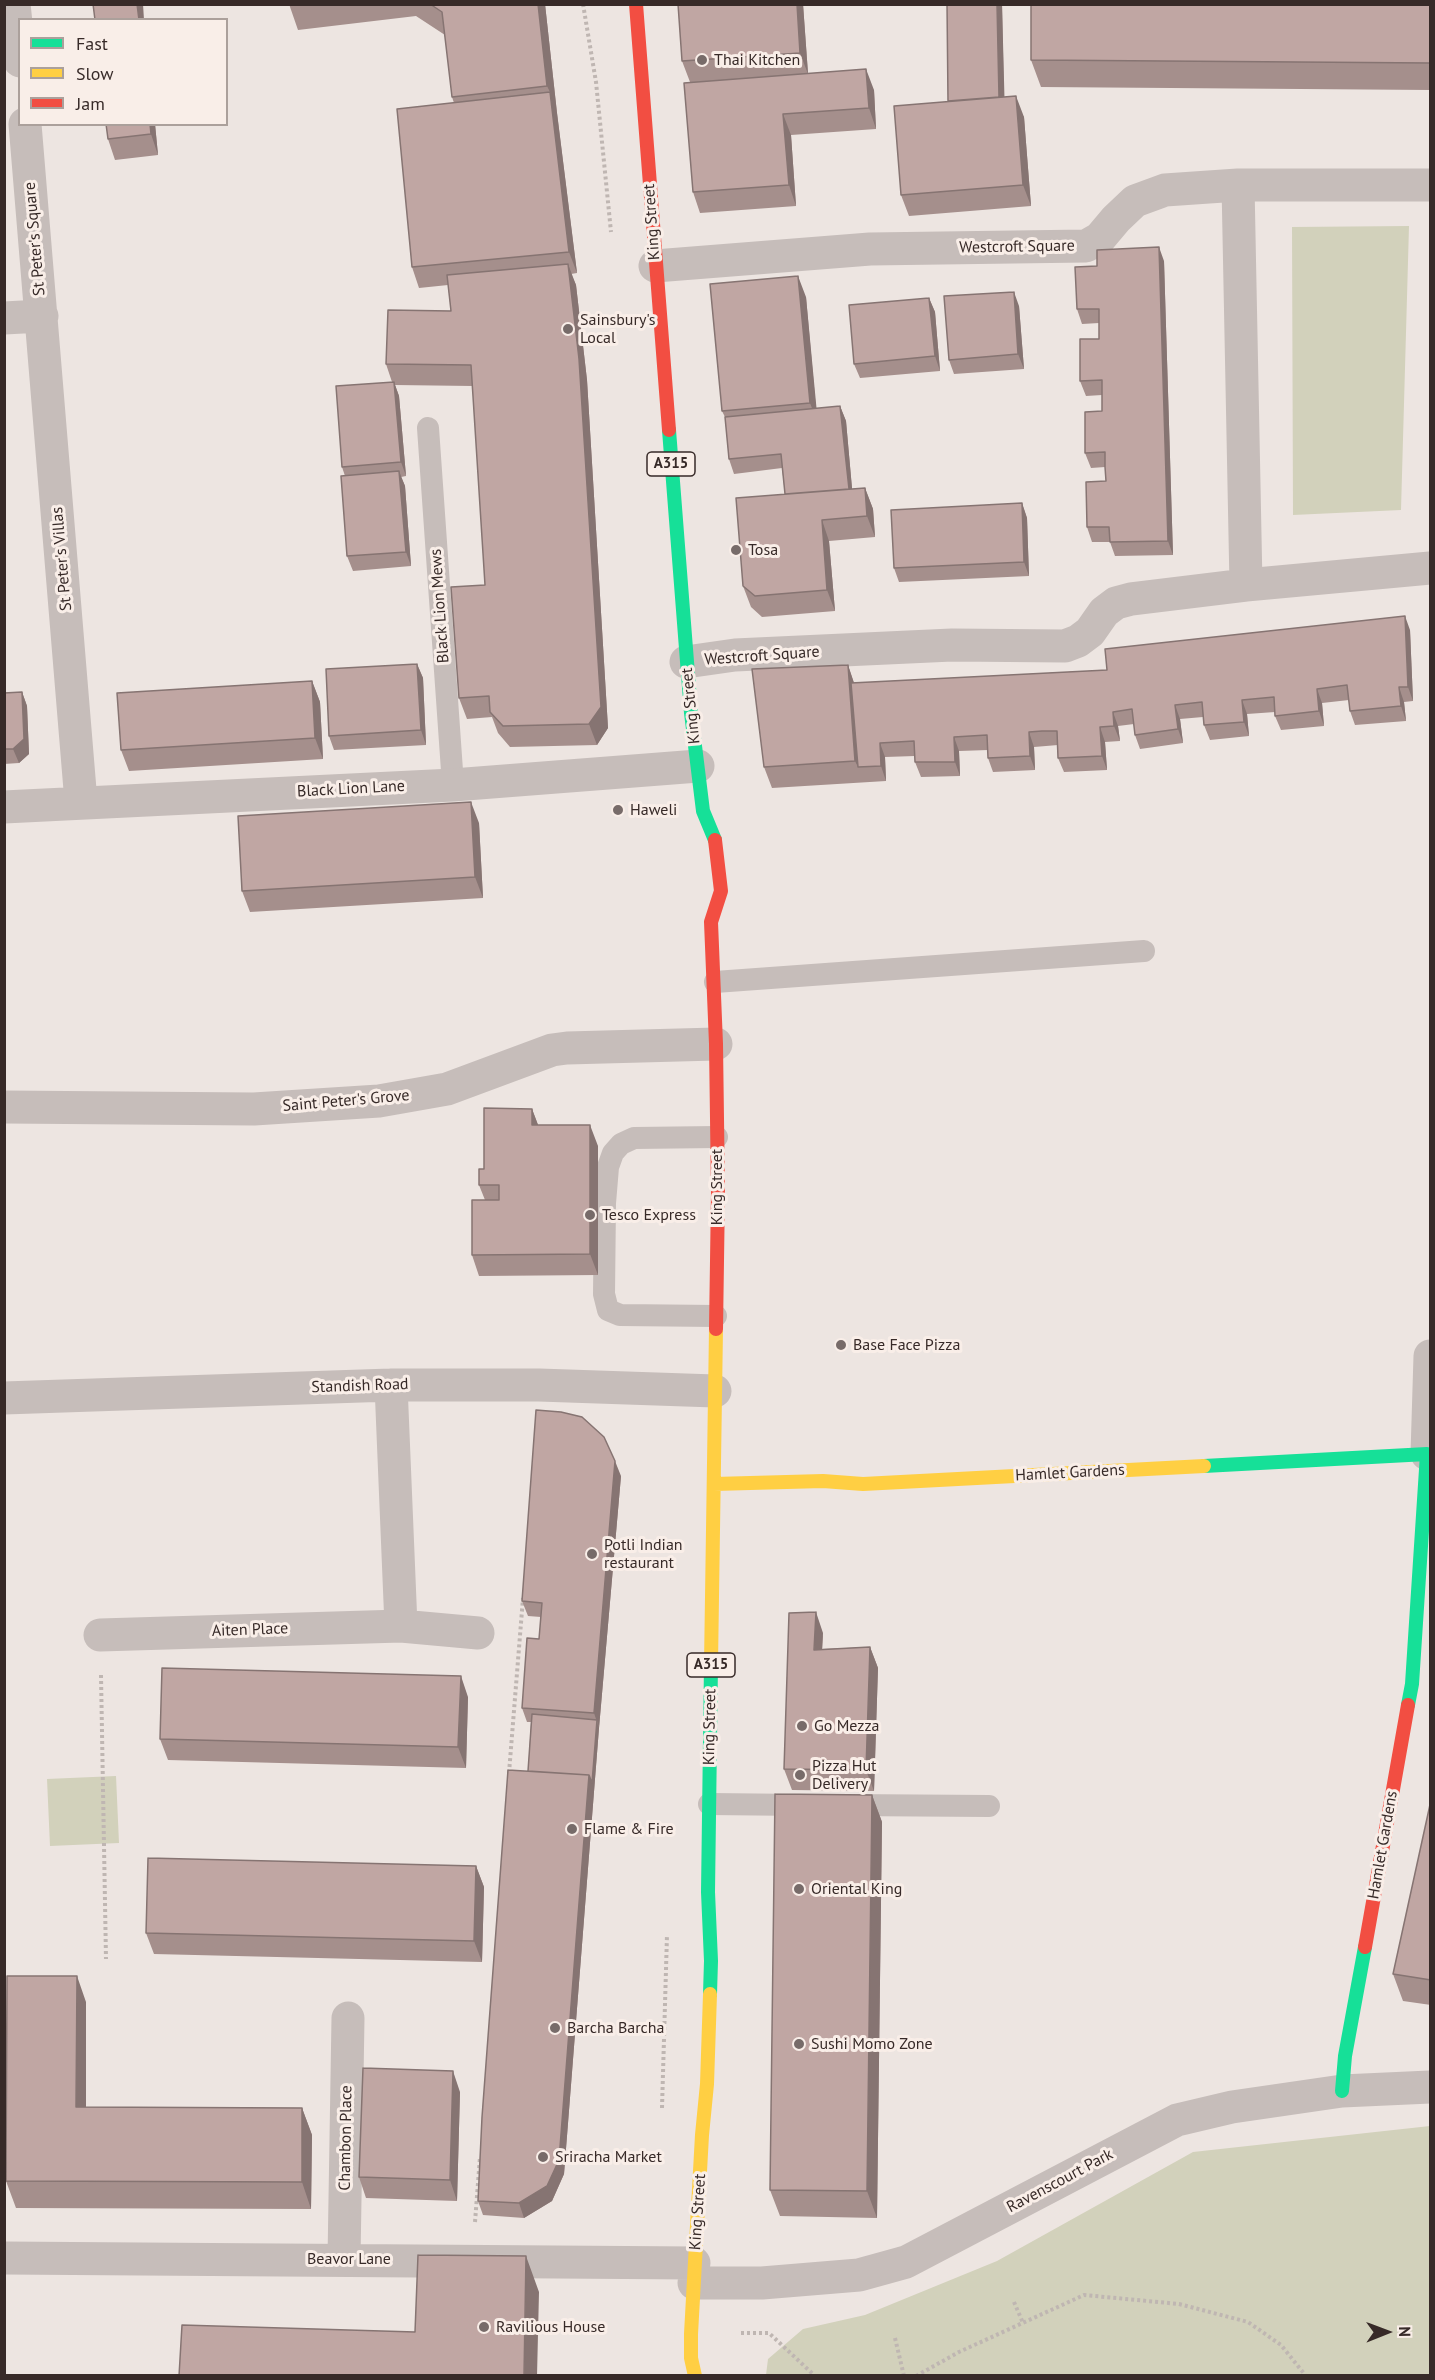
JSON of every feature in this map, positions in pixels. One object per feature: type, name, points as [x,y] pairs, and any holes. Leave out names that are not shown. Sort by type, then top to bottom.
[{"type":"main road","name":"King Street","points":[[636,4],[686,662],[703,811],[715,839],[721,891],[711,922],[715,982],[717,1137],[708,1892],[711,1961],[707,2084],[694,2273],[691,2358],[695,2376]]},
{"type":"main road","name":"Hamlet Gardens","points":[[714,1484],[823,1481],[863,1484],[1427,1454],[1412,1684],[1345,2056],[1342,2091]]},
{"type":"street","points":[[14,4],[18,42]]},
{"type":"street","name":"St Peter's Square","points":[[4,318],[42,316],[25,126]]},
{"type":"street","points":[[1238,185],[1246,585]]},
{"type":"street","name":"Westcroft Square","points":[[655,266],[870,249],[1086,246],[1100,238],[1135,201],[1165,190],[1238,185],[1431,185]]},
{"type":"street","name":"St Peter's Villas","points":[[42,316],[81,802]]},
{"type":"street","name":"Westcroft Square","points":[[686,662],[735,655],[941,646],[1065,646],[1078,641],[1090,632],[1104,612],[1116,603],[1131,599],[1246,585],[1431,568]]},
{"type":"street","name":"Black Lion Lane","points":[[4,807],[453,785],[698,766]]},
{"type":"street","name":"Saint Peter's Grove","points":[[4,1107],[254,1109],[379,1101],[447,1089],[552,1050],[716,1044]]},
{"type":"street","name":"Hamlet Gardens","points":[[1427,1454],[1431,1356]]},
{"type":"street","points":[[391,1385],[401,1626]]},
{"type":"street","name":"Standish Road","points":[[4,1398],[391,1385],[539,1385],[715,1391]]},
{"type":"street","name":"Aiten Place","points":[[100,1635],[401,1626],[478,1633]]},
{"type":"street","name":"Chambon Place","points":[[344,2259],[348,2018]]},
{"type":"street","name":"Ravenscourt Park","points":[[694,2273],[762,2283],[859,2275],[906,2262],[1177,2120],[1232,2106],[1342,2091],[1431,2086]]},
{"type":"street","name":"Beavor Lane","points":[[4,2258],[472,2260],[694,2273]]},
{"type":"lane","name":"Black Lion Mews","points":[[428,428],[453,785]]},
{"type":"lane","points":[[715,982],[1144,951]]},
{"type":"lane","points":[[716,1316],[620,1315],[608,1310],[604,1294],[604,1237],[608,1167],[613,1154],[621,1144],[634,1138],[717,1137]]},
{"type":"lane","points":[[709,1804],[988,1806]]},
{"type":"path","points":[[583,4],[596,82],[611,237]]},
{"type":"path","points":[[509,1781],[523,1591]]},
{"type":"path","points":[[100,1635],[105,1959]]},
{"type":"path","points":[[662,2097],[668,1926]]},
{"type":"path","points":[[472,2260],[481,2148]]},
{"type":"path","points":[[916,2376],[959,2352],[1084,2295],[1179,2304],[1248,2322],[1281,2345],[1306,2376]]},
{"type":"path","points":[[1014,2302],[1023,2323]]},
{"type":"path","points":[[741,2333],[769,2333],[815,2376]]},
{"type":"path","points":[[895,2338],[904,2376]]},
{"type":"green space","points":[[1409,226],[1401,510],[1293,515],[1292,227]]},
{"type":"green space","points":[[116,1776],[119,1843],[50,1846],[47,1779]]},
{"type":"green space","points":[[1430,2126],[1430,2375],[766,2375],[768,2359],[803,2329],[865,2315],[997,2261],[1193,2152]]},
{"type":"building","points":[[93,4],[137,4],[139,18],[95,18]]},
{"type":"building","points":[[430,4],[538,4],[547,86],[452,97],[442,12]]},
{"type":"building","points":[[678,4],[797,4],[800,53],[682,61]]},
{"type":"building","points":[[947,4],[997,4],[999,97],[948,101]]},
{"type":"building","points":[[1031,4],[1431,4],[1431,63],[1031,60]]},
{"type":"building","points":[[866,69],[869,108],[783,114],[789,185],[693,192],[684,83]]},
{"type":"building","points":[[550,92],[569,252],[412,267],[397,109]]},
{"type":"building","points":[[1016,96],[1023,185],[901,195],[894,106]]},
{"type":"building","points":[[106,126],[150,126],[151,134],[108,139]]},
{"type":"building","points":[[1159,247],[1168,541],[1110,542],[1109,527],[1087,527],[1086,482],[1106,481],[1105,452],[1085,453],[1085,412],[1102,411],[1102,380],[1080,381],[1080,339],[1099,339],[1099,309],[1077,309],[1075,267],[1097,266],[1097,250]]},
{"type":"building","points":[[568,264],[579,359],[601,707],[589,724],[503,726],[490,712],[489,696],[459,698],[451,587],[485,585],[471,365],[386,364],[388,310],[451,311],[447,275]]},
{"type":"building","points":[[798,276],[810,403],[722,411],[710,284]]},
{"type":"building","points":[[1014,292],[1018,354],[949,360],[944,296]]},
{"type":"building","points":[[929,298],[935,356],[854,364],[849,305]]},
{"type":"building","points":[[394,382],[401,462],[342,467],[336,386]]},
{"type":"building","points":[[840,406],[849,489],[785,494],[781,454],[729,459],[725,417]]},
{"type":"building","points":[[399,471],[406,552],[347,556],[341,476]]},
{"type":"building","points":[[865,488],[867,516],[822,520],[827,590],[755,596],[743,586],[736,498]]},
{"type":"building","points":[[1022,503],[1024,562],[894,568],[891,510]]},
{"type":"building","points":[[1405,616],[1408,687],[1399,687],[1401,706],[1350,711],[1347,685],[1317,689],[1319,711],[1275,716],[1274,697],[1242,700],[1244,722],[1204,725],[1202,702],[1175,705],[1178,729],[1135,735],[1132,709],[1113,712],[1114,726],[1100,727],[1102,756],[1058,758],[1057,731],[1042,731],[1029,732],[1030,756],[988,758],[987,735],[954,737],[955,762],[915,762],[914,741],[880,743],[881,766],[858,767],[851,683],[1107,670],[1105,649]]},
{"type":"building","points":[[417,664],[421,730],[329,736],[326,669]]},
{"type":"building","points":[[848,665],[855,761],[764,767],[752,669]]},
{"type":"building","points":[[312,681],[315,738],[121,750],[117,693]]},
{"type":"building","points":[[22,692],[24,739],[13,749],[4,749],[4,693]]},
{"type":"building","points":[[471,802],[475,877],[242,891],[238,816]]},
{"type":"building","points":[[484,1108],[532,1109],[532,1125],[590,1125],[590,1254],[472,1255],[472,1200],[499,1200],[499,1185],[479,1185],[479,1169],[484,1169]]},
{"type":"building","points":[[536,1410],[582,1417],[604,1437],[615,1461],[594,1713],[522,1708],[527,1638],[539,1639],[542,1603],[522,1601]]},
{"type":"building","points":[[816,1612],[814,1650],[870,1647],[866,1770],[784,1769],[789,1613]]},
{"type":"building","points":[[162,1668],[461,1676],[458,1747],[160,1739]]},
{"type":"building","points":[[532,1714],[597,1720],[592,1783],[589,1775],[528,1771]]},
{"type":"building","points":[[508,1770],[589,1775],[559,2160],[547,2186],[519,2203],[478,2201],[482,2117]]},
{"type":"building","points":[[775,1794],[872,1795],[867,2191],[770,2190]]},
{"type":"building","points":[[1431,1800],[1431,1980],[1393,1974]]},
{"type":"building","points":[[148,1858],[476,1866],[474,1941],[146,1933]]},
{"type":"building","points":[[7,1976],[77,1976],[76,2107],[302,2108],[302,2182],[6,2181]]},
{"type":"building","points":[[363,2068],[453,2071],[450,2180],[359,2177]]},
{"type":"building","points":[[418,2255],[526,2256],[524,2376],[179,2376],[182,2325],[415,2332]]},
{"type":"traffic: fast","points":[[669,430],[691,713],[703,811],[715,840]]},
{"type":"traffic: fast","points":[[1204,1466],[1427,1454],[1412,1684],[1408,1705]]},
{"type":"traffic: fast","points":[[710,1994],[708,1892],[711,1664]]},
{"type":"traffic: fast","points":[[1342,2091],[1345,2056],[1365,1947]]},
{"type":"traffic: slow","points":[[711,1664],[716,1329]]},
{"type":"traffic: slow","points":[[714,1484],[823,1481],[863,1484],[1204,1466]]},
{"type":"traffic: slow","points":[[695,2376],[691,2358],[691,2334],[707,2084],[710,1994]]},
{"type":"traffic: jam","points":[[636,4],[669,430]]},
{"type":"traffic: jam","points":[[715,840],[721,891],[711,922],[716,1044],[718,1193],[716,1329]]},
{"type":"traffic: jam","points":[[1365,1947],[1408,1705]]},
{"type":"place","name":"Thai Kitchen","points":[[702,60]]},
{"type":"place","name":"Sainsbury's Local","points":[[568,329]]},
{"type":"place","name":"Tosa","points":[[736,550]]},
{"type":"place","name":"Haweli","points":[[618,810]]},
{"type":"place","name":"Tesco Express","points":[[590,1215]]},
{"type":"place","name":"Base Face Pizza","points":[[841,1345]]},
{"type":"place","name":"Potli Indian restaurant","points":[[592,1554]]},
{"type":"place","name":"Go Mezza","points":[[802,1726]]},
{"type":"place","name":"Pizza Hut Delivery","points":[[800,1775]]},
{"type":"place","name":"Flame & Fire","points":[[572,1829]]},
{"type":"place","name":"Oriental King","points":[[799,1889]]},
{"type":"place","name":"Barcha Barcha","points":[[555,2028]]},
{"type":"place","name":"Sushi Momo Zone","points":[[799,2044]]},
{"type":"place","name":"Sriracha Market","points":[[543,2157]]},
{"type":"place","name":"Ravilious House","points":[[484,2327]]}]
